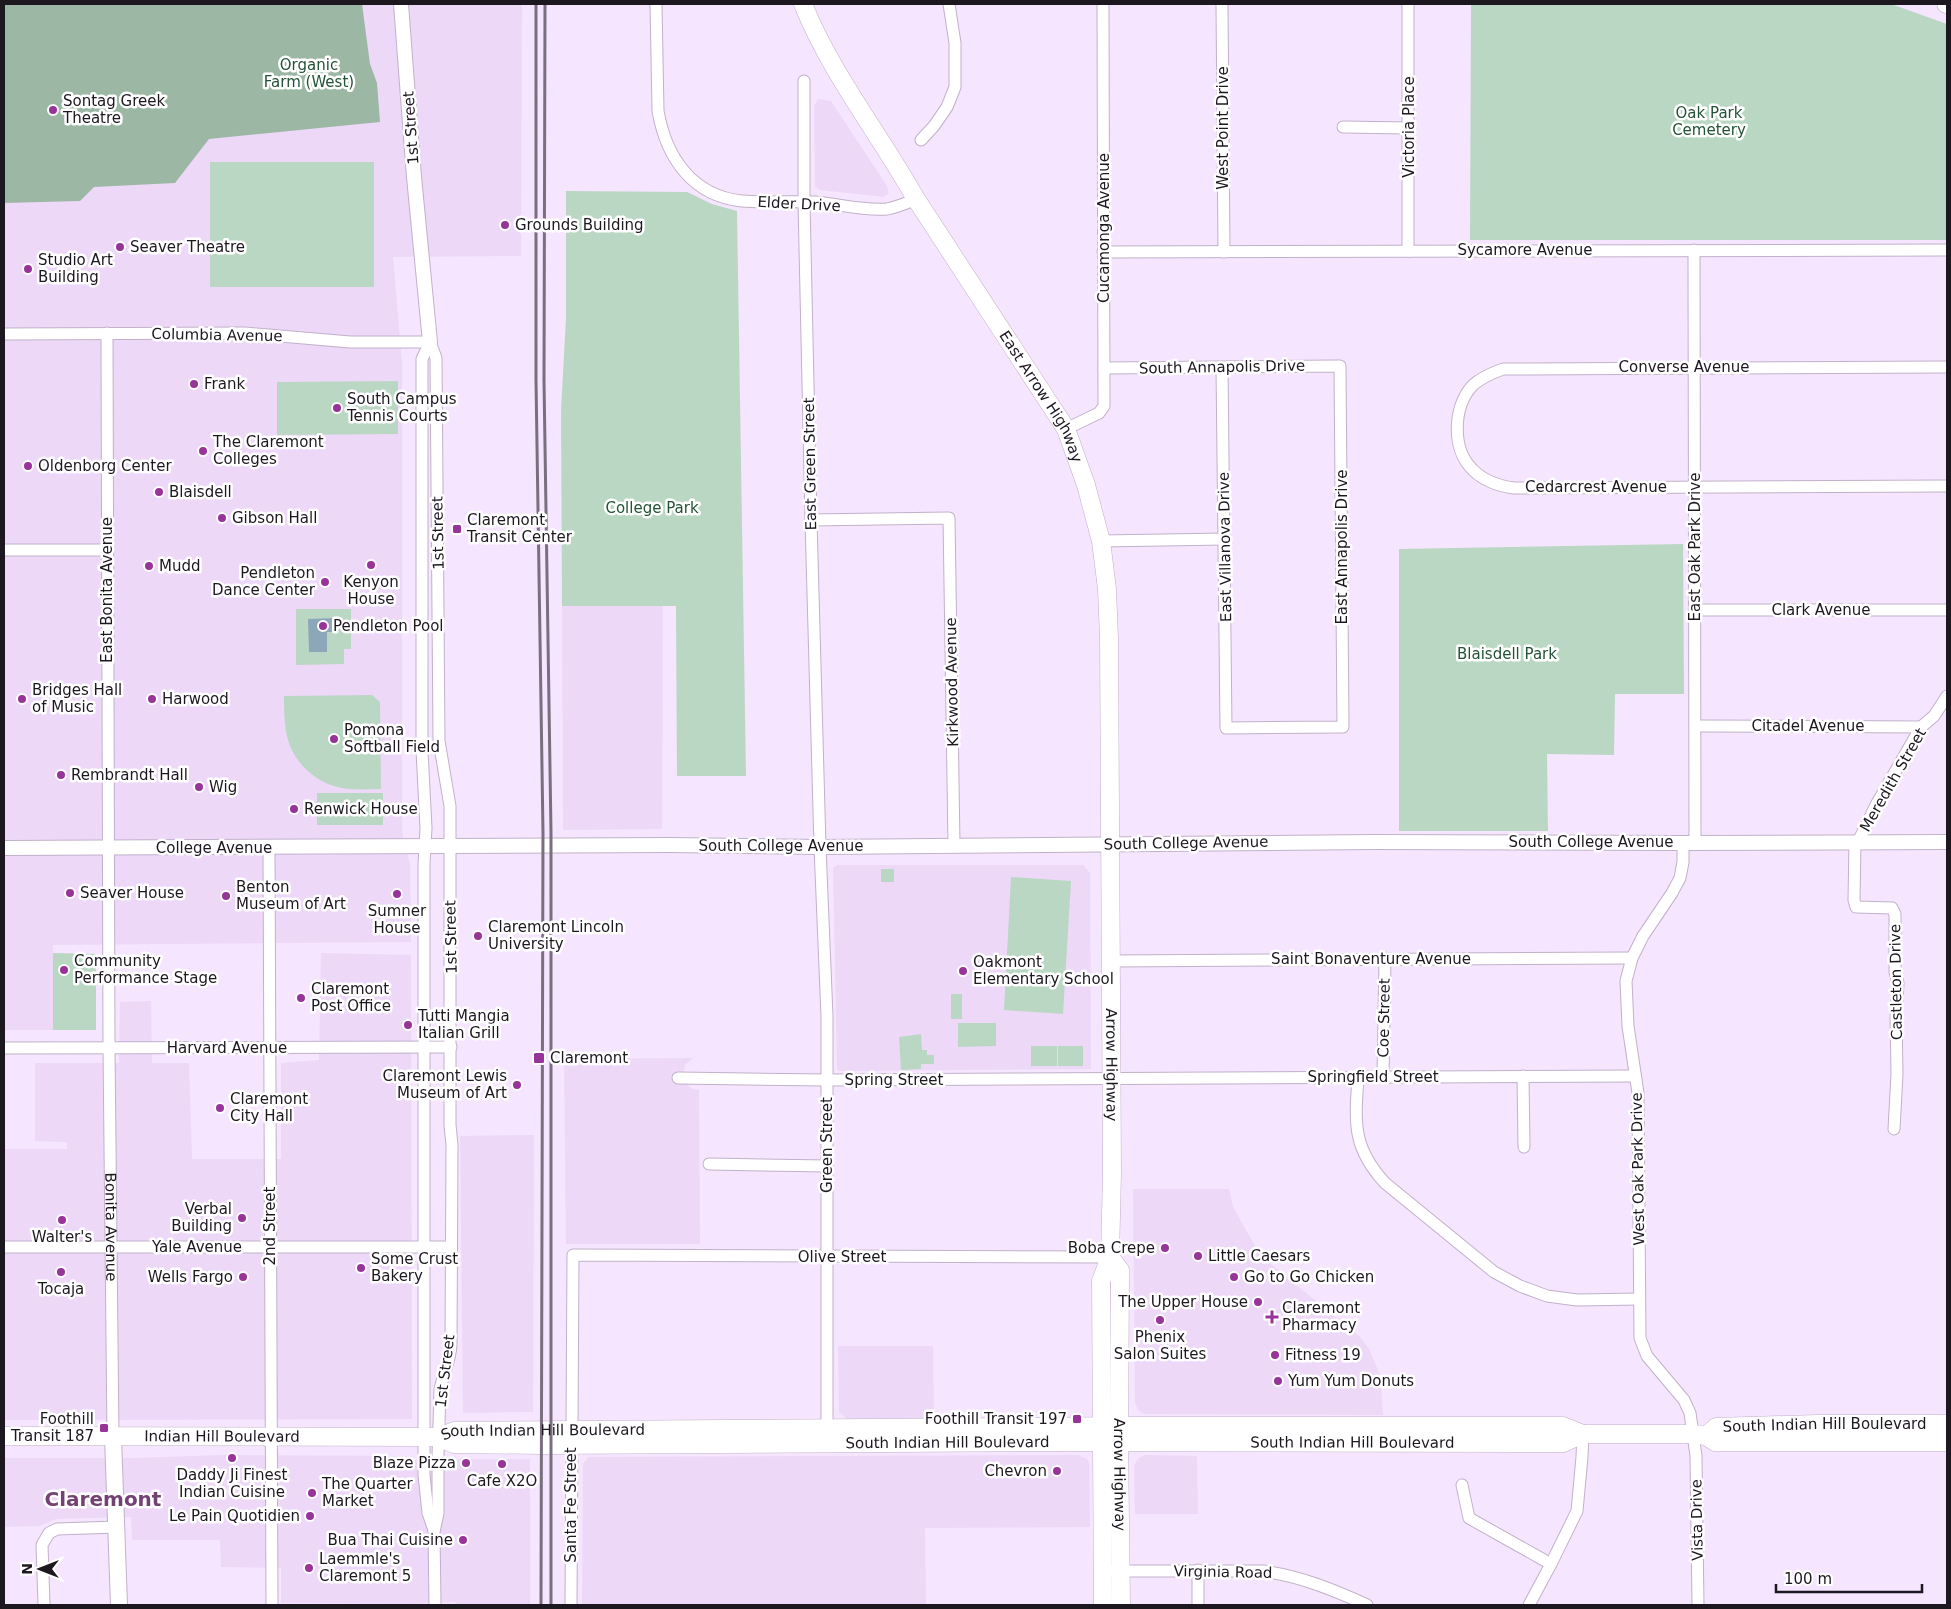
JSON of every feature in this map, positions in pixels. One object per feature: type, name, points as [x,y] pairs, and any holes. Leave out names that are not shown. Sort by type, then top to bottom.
[{"type":"main road","name":"East Arrow Highway","points":[[803,4],[830,63],[894,159],[916,199],[1066,429],[1086,485],[1101,541],[1107,589],[1109,628],[1109,844]]},
{"type":"main road","name":"Arrow Highway","points":[[1103,1605],[1111,1571],[1110,1435],[1120,1270],[1110,1257],[1109,844]]},
{"type":"main road","name":"South Indian Hill Boulevard","points":[[1700,1435],[1716,1427],[1817,1424],[1947,1424]]},
{"type":"main road","name":"South Indian Hill Boulevard","points":[[432,1437],[454,1431],[571,1438],[1110,1435],[1563,1443],[1582,1434],[1700,1435],[1715,1442],[1947,1442]]},
{"type":"main road","name":"Indian Hill Boulevard","points":[[4,1436],[432,1437]]},
{"type":"main road","name":"Bonita Avenue","points":[[112,1437],[119,1605]]},
{"type":"main road","name":"Arrow Highway","points":[[1111,1571],[1121,1605]]},
{"type":"street","name":"1st Street","points":[[401,4],[414,177],[430,342],[436,358],[440,740],[450,806],[451,1344],[450,1361],[440,1390],[424,1492],[434,1532],[435,1605]]},
{"type":"street","name":"Elder Drive","points":[[656,4],[658,111],[661,128],[668,145],[687,175],[703,189],[725,198],[742,201],[804,202],[874,210],[899,206],[916,199]]},
{"type":"street","points":[[921,140],[934,126],[947,107],[955,87],[956,43],[949,4]]},
{"type":"street","name":"Cucamonga Avenue","points":[[1066,429],[1099,413],[1104,406],[1103,4]]},
{"type":"street","name":"West Point Drive","points":[[1222,4],[1224,252]]},
{"type":"street","name":"Victoria Place","points":[[1408,4],[1408,251]]},
{"type":"street","name":"East Green Street","points":[[804,81],[804,202],[820,847]]},
{"type":"street","points":[[1343,127],[1409,128]]},
{"type":"street","name":"East Oak Park Drive","points":[[1689,843],[1696,726],[1694,250]]},
{"type":"street","name":"Sycamore Avenue","points":[[1103,252],[1947,250]]},
{"type":"street","name":"East Bonita Avenue","points":[[107,333],[108,848]]},
{"type":"street","name":"Columbia Avenue","points":[[4,334],[245,333],[350,342],[430,342]]},
{"type":"street","name":"1st Street","points":[[430,342],[422,358],[422,751],[426,828],[424,847],[425,1246],[432,1437]]},
{"type":"street","name":"South Annapolis Drive","points":[[1104,368],[1340,366]]},
{"type":"street","name":"East Annapolis Drive","points":[[1226,728],[1343,727],[1340,366]]},
{"type":"street","name":"East Villanova Drive","points":[[1222,367],[1226,728]]},
{"type":"street","name":"Converse Avenue","points":[[1458,430],[1460,407],[1472,386],[1491,373],[1503,368],[1947,367]]},
{"type":"street","name":"Cedarcrest Avenue","points":[[1458,430],[1461,450],[1472,469],[1480,476],[1502,486],[1514,488],[1947,486]]},
{"type":"street","name":"Kirkwood Avenue","points":[[811,520],[949,518],[954,845]]},
{"type":"street","points":[[1101,541],[1225,539]]},
{"type":"street","points":[[4,550],[107,550]]},
{"type":"street","name":"Clark Avenue","points":[[1695,610],[1947,610]]},
{"type":"street","name":"Meredith Street","points":[[1857,842],[1921,727],[1934,716],[1946,700]]},
{"type":"street","name":"Citadel Avenue","points":[[1696,726],[1921,727]]},
{"type":"street","name":"South College Avenue","points":[[424,847],[820,847],[1374,842],[1947,842]]},
{"type":"street","name":"Castleton Drive","points":[[1857,842],[1854,900],[1856,907],[1892,908],[1895,914],[1895,972],[1898,983],[1894,1129]]},
{"type":"street","name":"West Oak Park Drive","points":[[1689,843],[1680,878],[1643,936],[1632,958],[1626,981],[1628,1026],[1638,1093],[1640,1338],[1647,1356],[1684,1400],[1700,1435]]},
{"type":"street","name":"College Avenue","points":[[4,848],[424,847]]},
{"type":"street","name":"Green Street","points":[[820,847],[827,1016],[827,1436]]},
{"type":"street","name":"Bonita Avenue","points":[[108,848],[112,1437]]},
{"type":"street","name":"2nd Street","points":[[269,848],[272,1605]]},
{"type":"street","name":"Coe Street","points":[[1383,1077],[1385,958]]},
{"type":"street","name":"Saint Bonaventure Avenue","points":[[1110,961],[1632,958]]},
{"type":"street","name":"Harvard Avenue","points":[[4,1048],[451,1047]]},
{"type":"street","points":[[1523,1076],[1524,1147]]},
{"type":"street","name":"Springfield Street","points":[[1111,1079],[1635,1076]]},
{"type":"street","points":[[1358,1077],[1357,1136],[1363,1154],[1372,1170],[1384,1183],[1494,1272],[1520,1286],[1547,1296],[1577,1300],[1639,1299]]},
{"type":"street","name":"Spring Street","points":[[678,1078],[827,1080],[1111,1079]]},
{"type":"street","points":[[709,1164],[826,1166]]},
{"type":"street","name":"Yale Avenue","points":[[4,1247],[451,1247]]},
{"type":"street","name":"Olive Street","points":[[573,1255],[1110,1257]]},
{"type":"street","name":"Santa Fe Street","points":[[571,1605],[573,1255]]},
{"type":"street","points":[[1529,1605],[1577,1511],[1582,1458],[1582,1434]]},
{"type":"street","name":"Vista Drive","points":[[1698,1605],[1696,1456],[1700,1435]]},
{"type":"street","points":[[1462,1485],[1469,1518],[1551,1564]]},
{"type":"street","points":[[44,1605],[42,1545],[49,1533],[57,1529],[116,1527]]},
{"type":"street","points":[[1198,1570],[1198,1605]]},
{"type":"street","name":"Virginia Road","points":[[1111,1571],[1198,1570],[1283,1573],[1336,1591],[1367,1605]]},
{"type":"shaded area","name":"The Claremont Colleges","points":[[4,4],[522,4],[521,256],[393,257],[402,362],[402,832],[410,865],[411,942],[53,945],[53,1030],[4,1030]]},
{"type":"shaded area","points":[[818,99],[831,101],[887,186],[889,193],[884,197],[820,190],[815,187],[814,106]]},
{"type":"shaded area","points":[[562,606],[663,606],[662,829],[563,830]]},
{"type":"shaded area","name":"Oakmont Elementary School","points":[[837,865],[1083,865],[1090,873],[1091,1069],[839,1071],[837,1069],[833,868]]},
{"type":"shaded area","points":[[321,953],[411,955],[412,1419],[4,1420],[4,1149],[67,1149],[67,1142],[35,1141],[35,1063],[119,1063],[120,1002],[151,1001],[152,1063],[189,1063],[192,1159],[281,1159],[281,1063],[319,1060]]},
{"type":"shaded area","points":[[693,1058],[685,1065],[683,1075],[686,1083],[692,1089],[699,1090],[700,1244],[566,1244],[564,1059]]},
{"type":"shaded area","points":[[534,1135],[533,1412],[463,1413],[460,1136]]},
{"type":"shaded area","points":[[1133,1189],[1229,1189],[1233,1206],[1255,1246],[1271,1264],[1360,1337],[1369,1349],[1380,1375],[1383,1415],[1144,1414],[1138,1410],[1135,1403]]},
{"type":"shaded area","points":[[838,1346],[933,1346],[934,1418],[847,1419],[839,1412]]},
{"type":"shaded area","points":[[224,1455],[410,1456],[411,1460],[455,1461],[456,1459],[530,1459],[530,1605],[456,1605],[455,1602],[413,1604],[281,1603],[281,1568],[221,1567],[220,1540],[132,1540],[131,1517],[56,1519],[40,1526],[4,1527],[4,1458],[133,1458]]},
{"type":"shaded area","points":[[1078,1455],[1087,1459],[1089,1463],[1090,1527],[925,1528],[926,1605],[582,1605],[583,1464],[588,1457]]},
{"type":"shaded area","points":[[1145,1455],[1197,1456],[1198,1514],[1135,1514],[1134,1465],[1139,1458]]},
{"type":"green space","name":"Organic Farm (West)","points":[[4,4],[362,4],[370,64],[377,83],[380,122],[209,139],[175,183],[94,187],[80,201],[4,203]]},
{"type":"green space","name":"Oak Park Cemetery","points":[[1471,4],[1891,4],[1947,24],[1947,240],[1470,240]]},
{"type":"green space","points":[[210,162],[374,162],[374,287],[210,287]]},
{"type":"green space","name":"College Park","points":[[566,191],[687,192],[712,204],[737,211],[746,776],[677,776],[676,606],[562,606],[561,410],[566,318]]},
{"type":"green space","name":"South Campus Tennis Courts","points":[[398,381],[398,434],[277,435],[277,382]]},
{"type":"green space","name":"Blaisdell Park","points":[[1683,544],[1684,694],[1615,694],[1614,755],[1547,754],[1548,831],[1399,831],[1399,549]]},
{"type":"green space","name":"Pendleton Pool","points":[[296,609],[351,609],[351,649],[344,649],[344,664],[296,665]]},
{"type":"green space","name":"Pomona Softball Field","points":[[372,695],[380,702],[381,789],[340,788],[317,778],[296,758],[288,740],[285,727],[284,696]]},
{"type":"green space","points":[[317,793],[383,793],[383,825],[317,825]]},
{"type":"green space","points":[[881,869],[894,869],[894,882],[881,882]]},
{"type":"green space","points":[[1011,877],[1071,881],[1063,1014],[1004,1010]]},
{"type":"green space","points":[[53,953],[96,954],[96,1030],[53,1030]]},
{"type":"green space","points":[[951,994],[962,994],[962,1019],[951,1019]]},
{"type":"green space","points":[[958,1023],[996,1023],[996,1046],[958,1047]]},
{"type":"green space","points":[[921,1034],[922,1050],[927,1050],[927,1055],[934,1055],[934,1064],[921,1064],[921,1069],[901,1070],[899,1037]]},
{"type":"green space","points":[[1031,1046],[1057,1046],[1057,1066],[1031,1066]]},
{"type":"green space","points":[[1058,1046],[1083,1046],[1083,1066],[1058,1066]]},
{"type":"water","points":[[338,618],[338,632],[327,632],[327,652],[309,652],[308,619]]},
{"type":"railway","points":[[536,4],[536,380],[543,833],[541,1605]]},
{"type":"railway","points":[[545,4],[544,381],[551,833],[551,1605]]},
{"type":"place","name":"Sontag Greek Theatre","points":[[53,110]]},
{"type":"place","name":"Grounds Building","points":[[505,225]]},
{"type":"place","name":"Seaver Theatre","points":[[120,247]]},
{"type":"place","name":"Studio Art Building","points":[[28,269]]},
{"type":"place","name":"Frank","points":[[194,384]]},
{"type":"place","name":"South Campus Tennis Courts","points":[[337,408]]},
{"type":"place","name":"The Claremont Colleges","points":[[203,451]]},
{"type":"place","name":"Oldenborg Center","points":[[28,466]]},
{"type":"place","name":"Blaisdell","points":[[159,492]]},
{"type":"place","name":"Gibson Hall","points":[[222,518]]},
{"type":"place","name":"Claremont Transit Center","points":[[457,529]]},
{"type":"place","name":"Kenyon House","points":[[371,565]]},
{"type":"place","name":"Mudd","points":[[149,566]]},
{"type":"place","name":"Pendleton Dance Center","points":[[325,582]]},
{"type":"place","name":"Pendleton Pool","points":[[323,626]]},
{"type":"place","name":"Bridges Hall of Music","points":[[22,699]]},
{"type":"place","name":"Harwood","points":[[152,699]]},
{"type":"place","name":"Pomona Softball Field","points":[[334,739]]},
{"type":"place","name":"Rembrandt Hall","points":[[61,775]]},
{"type":"place","name":"Wig","points":[[199,787]]},
{"type":"place","name":"Renwick House","points":[[294,809]]},
{"type":"place","name":"Seaver House","points":[[70,893]]},
{"type":"place","name":"Sumner House","points":[[397,894]]},
{"type":"place","name":"Benton Museum of Art","points":[[226,896]]},
{"type":"place","name":"Claremont Lincoln University","points":[[478,936]]},
{"type":"place","name":"Community Performance Stage","points":[[64,970]]},
{"type":"place","name":"Oakmont Elementary School","points":[[963,971]]},
{"type":"place","name":"Claremont Post Office","points":[[301,998]]},
{"type":"place","name":"Tutti Mangia Italian Grill","points":[[408,1025]]},
{"type":"place","name":"Claremont","points":[[539,1058]]},
{"type":"place","name":"Claremont Lewis Museum of Art","points":[[517,1085]]},
{"type":"place","name":"Claremont City Hall","points":[[220,1108]]},
{"type":"place","name":"Verbal Building","points":[[242,1218]]},
{"type":"place","name":"Walter's","points":[[62,1220]]},
{"type":"place","name":"Boba Crepe","points":[[1165,1248]]},
{"type":"place","name":"Little Caesars","points":[[1198,1256]]},
{"type":"place","name":"Some Crust Bakery","points":[[361,1268]]},
{"type":"place","name":"Tocaja","points":[[61,1272]]},
{"type":"place","name":"Wells Fargo","points":[[243,1277]]},
{"type":"place","name":"Go to Go Chicken","points":[[1234,1277]]},
{"type":"place","name":"The Upper House","points":[[1258,1302]]},
{"type":"place","name":"Claremont Pharmacy","points":[[1272,1317]]},
{"type":"place","name":"Phenix Salon Suites","points":[[1160,1320]]},
{"type":"place","name":"Fitness 19","points":[[1275,1355]]},
{"type":"place","name":"Yum Yum Donuts","points":[[1278,1381]]},
{"type":"place","name":"Foothill Transit 197","points":[[1077,1419]]},
{"type":"place","name":"Foothill Transit 187","points":[[104,1428]]},
{"type":"place","name":"Daddy Ji Finest Indian Cuisine","points":[[232,1458]]},
{"type":"place","name":"Blaze Pizza","points":[[466,1463]]},
{"type":"place","name":"Cafe X2O","points":[[502,1464]]},
{"type":"place","name":"Chevron","points":[[1057,1471]]},
{"type":"place","name":"The Quarter Market","points":[[312,1493]]},
{"type":"place","name":"Le Pain Quotidien","points":[[310,1516]]},
{"type":"place","name":"Bua Thai Cuisine","points":[[463,1540]]},
{"type":"place","name":"Laemmle's Claremont 5","points":[[309,1568]]},
{"type":"district","name":"Claremont","points":[[103,1499]]}]
